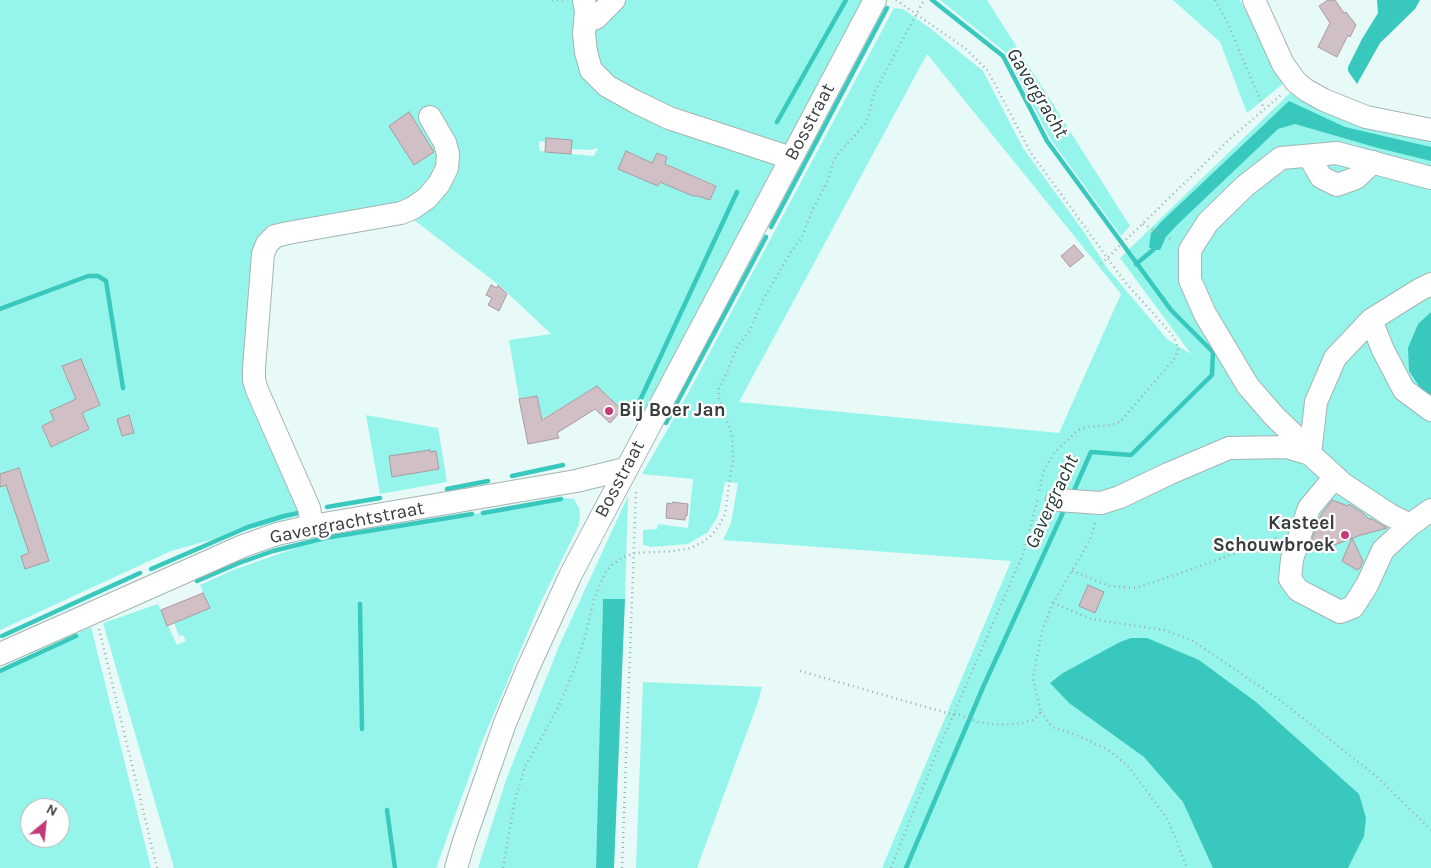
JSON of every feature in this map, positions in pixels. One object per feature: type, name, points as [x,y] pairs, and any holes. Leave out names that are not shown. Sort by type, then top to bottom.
[{"type":"street","points":[[584,0],[586,52],[591,70],[607,86],[669,118],[791,158]]},
{"type":"street","points":[[586,22],[596,18],[614,0]]},
{"type":"street","name":"Bosstraat","points":[[456,868],[505,723],[570,574],[875,0]]},
{"type":"street","points":[[1254,0],[1283,64],[1296,82],[1324,100],[1366,117],[1431,130]]},
{"type":"street","points":[[312,526],[309,508],[254,380],[263,254],[267,244],[275,236],[401,213],[413,208],[427,198],[439,184],[447,168],[448,154],[445,142],[430,117]]},
{"type":"street","points":[[1410,525],[1390,515],[1344,484],[1310,454],[1248,386],[1205,314],[1190,280],[1190,250],[1208,222],[1245,186],[1281,158],[1337,153],[1431,178]]},
{"type":"street","points":[[1309,156],[1322,177],[1337,186],[1356,178],[1373,162]]},
{"type":"street","points":[[1310,454],[1316,402],[1335,358],[1371,320],[1431,284]]},
{"type":"street","points":[[1371,320],[1383,350],[1404,390],[1431,410]]},
{"type":"street","points":[[1057,500],[1091,503],[1120,497],[1229,448],[1288,447],[1310,454]]},
{"type":"street","name":"Gavergrachtstraat","points":[[0,654],[243,546],[277,534],[312,526],[623,474]]},
{"type":"street","points":[[1336,477],[1309,508],[1292,559],[1290,579],[1298,590],[1340,612],[1352,607],[1367,585],[1384,550],[1410,525],[1431,510]]},
{"type":"path","points":[[891,868],[935,757],[1023,554],[1043,472],[1054,453],[1078,430],[1120,422],[1175,358],[1178,349],[1175,339],[1169,331],[1125,282],[1031,153],[988,71],[966,50],[896,0]]},
{"type":"path","points":[[502,868],[515,799],[525,766],[558,708],[575,668],[599,586],[612,565],[634,553],[691,548],[708,539],[720,524],[724,514],[733,457],[732,435],[719,398],[718,391],[720,385],[737,347],[750,330],[764,298],[802,237],[812,211],[828,180],[833,162],[865,124],[874,93],[924,0]]},
{"type":"path","points":[[1214,0],[1228,24],[1264,109]]},
{"type":"path","points":[[1101,264],[1232,137],[1296,82]]},
{"type":"path","points":[[1143,224],[1167,237]]},
{"type":"path","points":[[622,868],[637,485],[623,474]]},
{"type":"path","points":[[1091,503],[1090,540],[1054,603],[1042,631],[1033,679],[1041,712],[1052,727],[1074,734],[1107,749],[1129,767],[1168,820],[1187,868]]},
{"type":"path","points":[[1072,571],[1110,586],[1136,588],[1302,530]]},
{"type":"path","points":[[1054,603],[1091,619],[1164,630],[1193,641],[1280,700],[1376,776],[1431,830]]},
{"type":"path","points":[[94,612],[156,868]]},
{"type":"path","points":[[800,671],[953,715],[961,715],[978,722],[1000,725],[1022,723],[1035,719],[1041,712]]},
{"type":"shaded area","points":[[0,0],[863,0],[643,415],[626,405],[622,410],[606,394],[604,396],[597,386],[542,419],[537,396],[519,399],[509,340],[551,334],[499,285],[401,210],[271,230],[245,390],[301,515],[171,551],[0,630],[0,487],[6,485],[29,553],[21,556],[25,569],[49,560],[19,468],[0,474]],"holes":[[[546,138],[571,140],[571,149],[588,150],[598,148],[594,156],[539,151],[539,141],[546,142]],[[626,151],[652,163],[657,153],[667,157],[665,164],[716,185],[710,200],[692,195],[663,175],[658,186],[618,169]],[[80,359],[100,405],[82,413],[62,367]],[[84,418],[89,429],[51,447],[42,426],[54,420]]]},
{"type":"shaded area","points":[[940,0],[987,0],[1130,226],[1121,236],[1051,140],[1005,52]]},
{"type":"shaded area","points":[[1173,0],[1240,0],[1284,83],[1247,113],[1220,42]]},
{"type":"shaded area","points":[[1377,0],[1420,0],[1415,9],[1380,43],[1357,84],[1348,71],[1348,67],[1378,13]]},
{"type":"shaded area","points":[[894,8],[903,9],[983,71],[1023,148],[1086,235],[1108,269],[1167,339],[1191,354],[1120,258],[1290,93],[1336,117],[1359,126],[1431,141],[1431,868],[882,868],[1011,561],[723,540],[731,523],[738,483],[725,482],[718,516],[708,532],[688,544],[652,547],[643,545],[643,530],[657,529],[658,524],[688,528],[693,479],[642,474],[686,397]],"holes":[[[927,54],[1121,294],[1059,433],[739,402]]]},
{"type":"shaded area","points":[[1289,101],[1345,127],[1431,147],[1431,161],[1295,124],[1278,129],[1176,226],[1166,237],[1160,250],[1153,250],[1149,247],[1151,233],[1161,222]]},
{"type":"shaded area","points":[[1431,312],[1431,398],[1423,392],[1409,371],[1408,348],[1418,324]]},
{"type":"shaded area","points":[[366,415],[438,428],[447,482],[380,494]]},
{"type":"shaded area","points":[[628,496],[625,599],[603,600],[596,868],[478,868],[506,780],[559,646]]},
{"type":"shaded area","points":[[565,498],[574,499],[579,508],[578,527],[538,608],[480,747],[436,868],[174,868],[103,623],[158,604],[177,645],[186,641],[183,635],[179,636],[174,623],[209,608],[200,585],[233,570],[310,543]]},
{"type":"shaded area","points":[[603,599],[625,599],[614,868],[596,868]]},
{"type":"shaded area","points":[[91,627],[151,868],[0,868],[0,669]]},
{"type":"shaded area","points":[[1131,638],[1147,638],[1199,660],[1256,702],[1359,794],[1366,818],[1364,836],[1348,868],[1213,868],[1183,802],[1144,757],[1069,703],[1050,683],[1063,673]]},
{"type":"shaded area","points":[[643,682],[762,687],[697,868],[636,868]]},
{"type":"building","points":[[1328,0],[1335,0],[1356,25],[1350,37],[1348,35],[1337,57],[1318,47],[1330,23],[1319,6]]},
{"type":"building","points":[[409,112],[434,152],[414,165],[389,126]]},
{"type":"building","points":[[546,138],[572,140],[571,154],[545,152]]},
{"type":"building","points":[[626,151],[652,163],[657,153],[667,157],[665,164],[716,186],[710,200],[693,196],[660,182],[658,186],[618,169]]},
{"type":"building","points":[[1074,245],[1084,256],[1070,267],[1061,256]]},
{"type":"building","points":[[491,285],[497,288],[498,285],[507,294],[499,311],[488,305],[492,298],[486,295]]},
{"type":"building","points":[[81,359],[100,405],[82,413],[89,429],[51,447],[42,426],[54,420],[50,411],[76,399],[62,366]]},
{"type":"building","points":[[597,386],[622,410],[610,423],[595,409],[557,433],[559,438],[528,444],[519,399],[537,396],[542,420]]},
{"type":"building","points":[[129,415],[134,433],[122,436],[117,419]]},
{"type":"building","points":[[430,450],[430,452],[436,451],[439,469],[392,477],[389,456]]},
{"type":"building","points":[[19,468],[49,561],[25,569],[21,556],[29,553],[6,485],[0,487],[0,474]]},
{"type":"building","name":"Kasteel Schouwbroek","points":[[1332,500],[1348,506],[1349,504],[1369,519],[1387,528],[1361,535],[1321,550],[1314,547],[1312,539],[1321,515]]},
{"type":"building","points":[[673,502],[688,504],[685,520],[666,518],[667,503],[673,504]]},
{"type":"building","points":[[1352,538],[1363,561],[1357,570],[1342,561]]},
{"type":"building","points":[[1088,585],[1104,592],[1095,613],[1079,606]]},
{"type":"building","points":[[203,593],[210,608],[167,626],[161,610]]},
{"type":"waterway","points":[[777,122],[846,0]]},
{"type":"waterway","name":"Gavergracht","points":[[932,0],[1003,56],[1047,141],[1171,310],[1213,352],[1212,375],[1131,455],[1091,452],[1072,495]]},
{"type":"waterway","points":[[771,227],[887,8]]},
{"type":"waterway","points":[[636,409],[737,192]]},
{"type":"waterway","points":[[666,423],[766,237]]},
{"type":"waterway","points":[[1136,264],[1153,250]]},
{"type":"waterway","points":[[0,309],[88,276],[98,276],[106,281],[123,388]]},
{"type":"waterway","points":[[512,476],[563,465]]},
{"type":"waterway","points":[[447,489],[488,481]]},
{"type":"waterway","points":[[327,507],[380,498]]},
{"type":"waterway","points":[[483,513],[561,499]]},
{"type":"waterway","name":"Gavergracht","points":[[906,868],[984,685],[1065,508]]},
{"type":"waterway","points":[[151,569],[248,527],[303,512]]},
{"type":"waterway","points":[[197,581],[273,551],[325,538],[472,514]]},
{"type":"waterway","points":[[2,636],[140,573]]},
{"type":"waterway","points":[[360,604],[362,729]]},
{"type":"waterway","points":[[0,671],[76,636]]},
{"type":"waterway","points":[[387,810],[395,868]]},
{"type":"place","name":"Bij Boer Jan","points":[[609,411]]},
{"type":"place","name":"Kasteel Schouwbroek","points":[[1345,535]]}]
